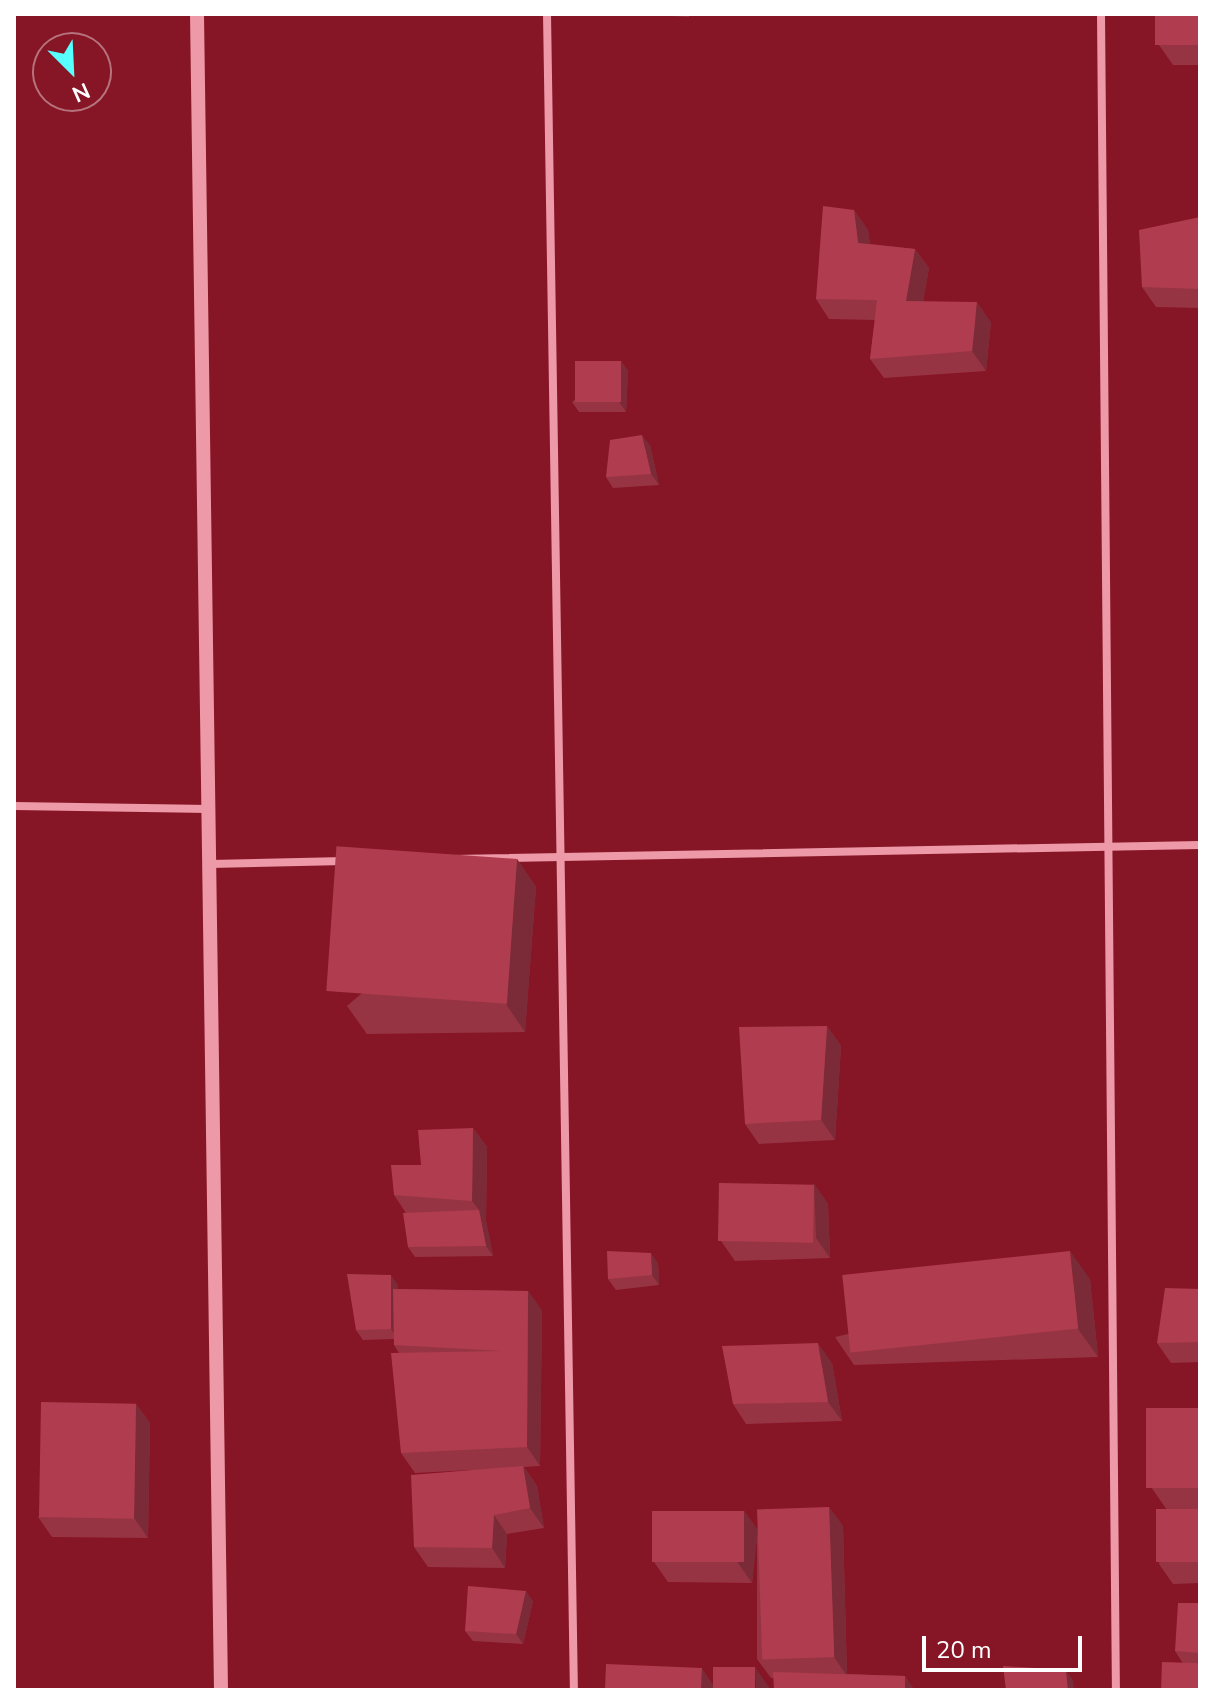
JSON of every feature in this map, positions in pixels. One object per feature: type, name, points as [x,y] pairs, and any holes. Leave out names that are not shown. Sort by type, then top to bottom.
[{"type":"street","points":[[197,14],[221,1690]]},
{"type":"street","points":[[547,14],[565,857],[574,1690]]},
{"type":"street","points":[[1101,14],[1105,847],[1116,1690]]},
{"type":"street","points":[[14,806],[209,809]]},
{"type":"street","points":[[441,860],[1200,845]]},
{"type":"street","points":[[210,864],[364,861]]},
{"type":"building","points":[[1155,14],[1200,14],[1200,45],[1155,45]]},
{"type":"building","points":[[823,206],[854,210],[858,243],[915,249],[906,301],[977,302],[972,351],[870,359],[877,300],[816,299]]},
{"type":"building","points":[[1200,217],[1200,289],[1142,287],[1139,230]]},
{"type":"building","points":[[575,361],[621,361],[621,402],[575,402]]},
{"type":"building","points":[[642,435],[651,474],[606,477],[610,440]]},
{"type":"building","points":[[336,846],[517,859],[507,1004],[326,991]]},
{"type":"building","points":[[827,1026],[821,1120],[745,1124],[739,1027]]},
{"type":"building","points":[[473,1128],[472,1201],[394,1195],[391,1165],[421,1165],[418,1130]]},
{"type":"building","points":[[719,1183],[814,1185],[813,1243],[718,1241]]},
{"type":"building","points":[[479,1210],[486,1246],[408,1247],[403,1213]]},
{"type":"building","points":[[607,1251],[651,1253],[652,1275],[608,1279]]},
{"type":"building","points":[[1070,1251],[1078,1329],[850,1353],[842,1275]]},
{"type":"building","points":[[347,1274],[391,1275],[391,1329],[356,1330]]},
{"type":"building","points":[[1165,1288],[1200,1289],[1200,1342],[1157,1343]]},
{"type":"building","points":[[393,1289],[528,1291],[527,1447],[401,1453],[391,1353],[503,1351],[394,1345]]},
{"type":"building","points":[[818,1343],[828,1402],[733,1404],[722,1346]]},
{"type":"building","points":[[41,1402],[136,1404],[134,1519],[39,1517]]},
{"type":"building","points":[[1146,1408],[1200,1408],[1200,1488],[1146,1488]]},
{"type":"building","points":[[523,1466],[530,1508],[494,1515],[492,1548],[414,1547],[411,1475]]},
{"type":"building","points":[[829,1507],[834,1657],[762,1659],[757,1510]]},
{"type":"building","points":[[1156,1509],[1200,1509],[1200,1562],[1156,1562]]},
{"type":"building","points":[[652,1511],[744,1511],[744,1562],[652,1562]]},
{"type":"building","points":[[468,1586],[526,1591],[516,1634],[465,1631]]},
{"type":"building","points":[[1178,1603],[1200,1603],[1200,1653],[1175,1651]]},
{"type":"building","points":[[1162,1662],[1200,1663],[1199,1690],[1161,1690]]},
{"type":"building","points":[[606,1664],[702,1668],[701,1690],[605,1690]]},
{"type":"building","points":[[1003,1666],[1066,1670],[1068,1690],[1006,1690]]},
{"type":"building","points":[[713,1667],[755,1667],[755,1690],[713,1690]]},
{"type":"building","points":[[773,1672],[905,1676],[905,1690],[774,1690]]}]
